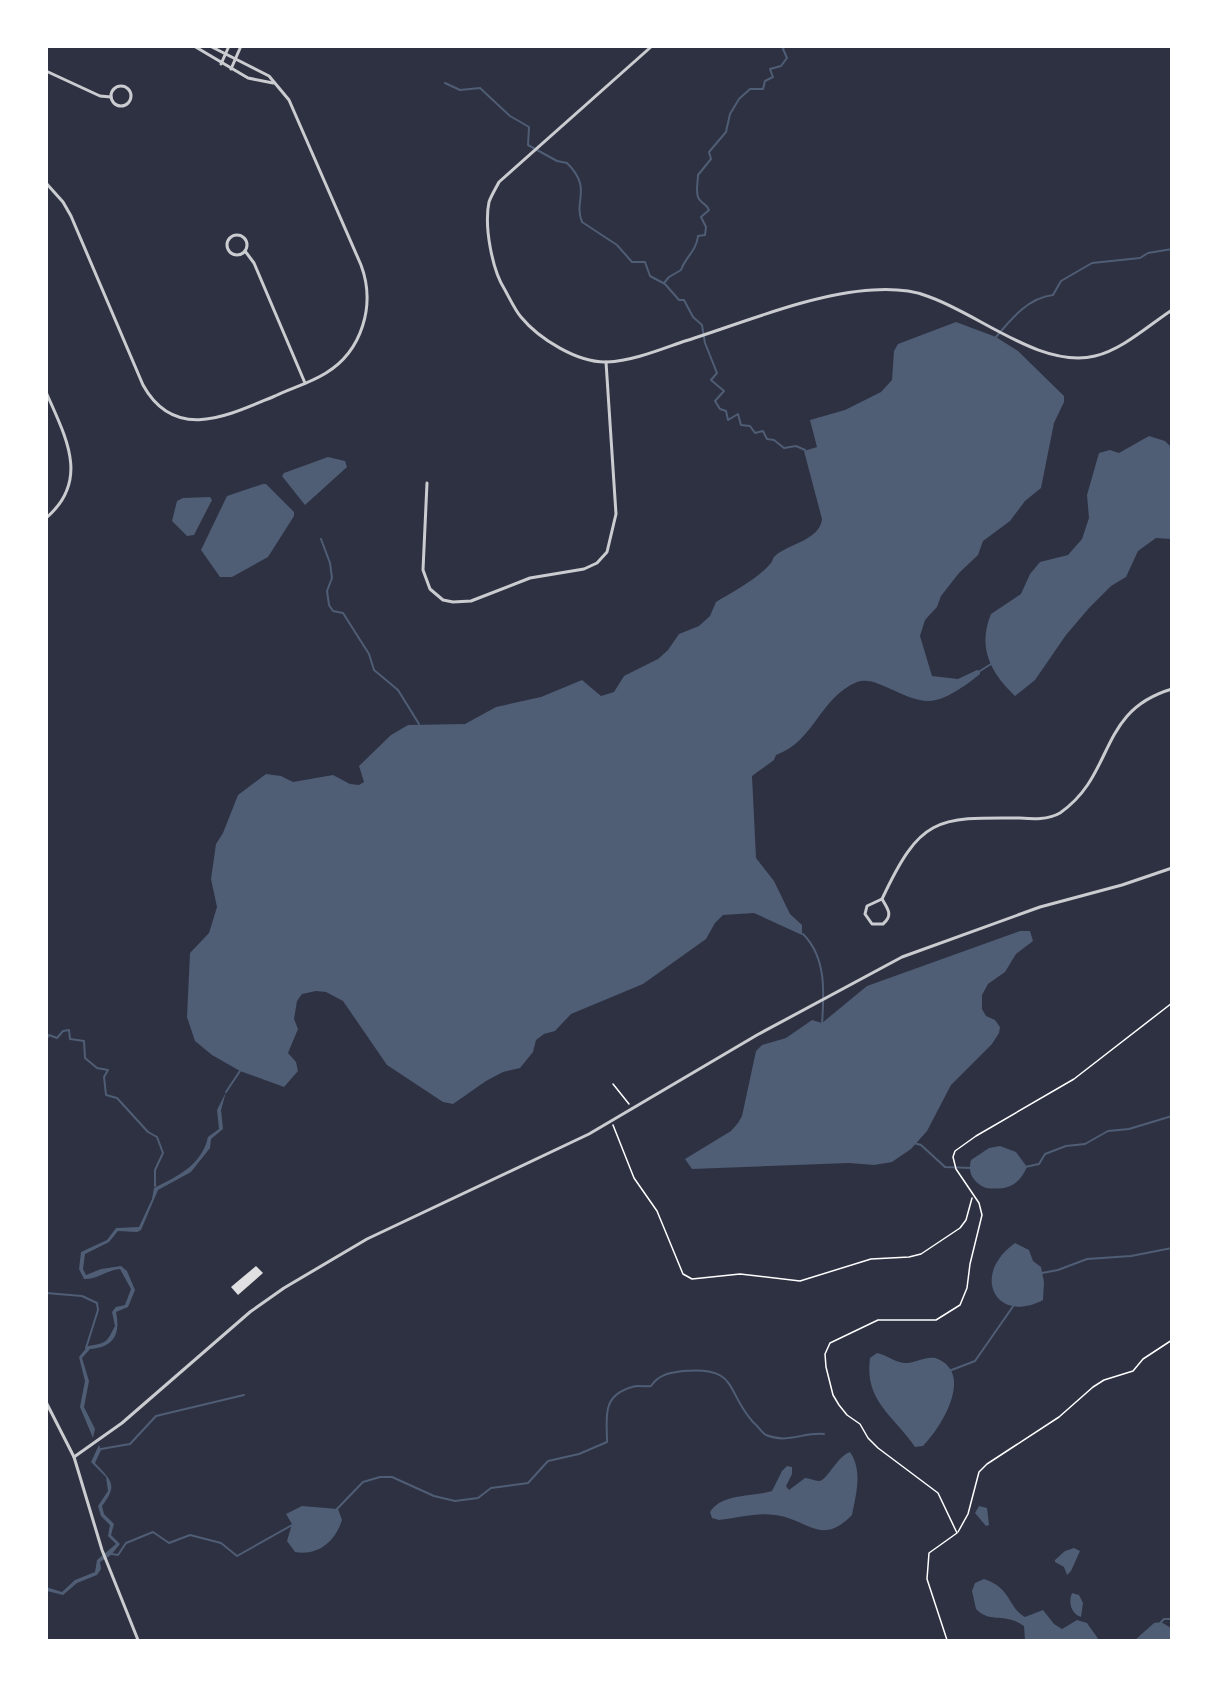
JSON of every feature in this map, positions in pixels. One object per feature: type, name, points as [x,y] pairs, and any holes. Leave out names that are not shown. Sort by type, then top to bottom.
[{"type":"street","points":[[194,46],[221,64],[253,80],[273,83]]},
{"type":"street","points":[[46,183],[71,216],[142,385],[162,408],[186,419],[211,420],[305,383],[335,367],[355,344],[365,319],[367,288],[361,265],[293,106],[269,76],[210,46]]},
{"type":"street","points":[[221,64],[229,46]]},
{"type":"street","points":[[231,69],[241,46]]},
{"type":"street","points":[[652,46],[499,182],[489,201],[487,222],[490,246],[502,286],[521,317],[548,341],[571,354],[606,362],[652,352],[827,297],[873,290],[898,290],[927,296],[1040,350],[1077,359],[1097,356],[1117,347],[1172,310]]},
{"type":"street","points":[[46,71],[100,96],[111,97]]},
{"type":"street","points":[[119,86],[128,88],[131,93],[130,102],[125,106],[116,105],[111,97],[114,89],[119,86]]},
{"type":"street","points":[[245,251],[240,254],[231,253],[226,246],[229,237],[238,234],[247,242],[245,251],[254,263],[305,383]]},
{"type":"street","points":[[427,483],[423,570],[429,589],[443,600],[453,603],[471,601],[530,578],[584,569],[597,563],[607,552],[616,514],[606,362]]},
{"type":"street","points":[[46,392],[68,443],[72,464],[65,495],[46,518]]},
{"type":"street","points":[[882,899],[889,910],[888,918],[879,925],[872,924],[865,914],[867,906],[882,899],[900,860],[920,837],[934,826],[963,818],[1040,819],[1058,814],[1083,792],[1094,776],[1124,717],[1138,704],[1156,693],[1172,689]]},
{"type":"street","points":[[74,1457],[122,1423],[233,1326],[284,1288],[367,1239],[632,1110],[757,1035],[902,957],[1040,907],[1122,885],[1172,868]]},
{"type":"street","points":[[46,1402],[74,1457],[102,1550],[138,1641]]},
{"type":"path","points":[[957,1533],[938,1493],[878,1448],[860,1424],[847,1415],[839,1405],[833,1395],[825,1354],[830,1343],[868,1323],[878,1320],[936,1320],[960,1305],[967,1288],[970,1264],[982,1215],[979,1203],[972,1197],[956,1169],[953,1157],[959,1146],[1074,1079],[1172,1003]]},
{"type":"path","points":[[613,1084],[632,1110]]},
{"type":"path","points":[[611,1121],[634,1178],[657,1211],[683,1274],[692,1280],[740,1274],[800,1281],[871,1259],[897,1259],[921,1254],[960,1228],[966,1220],[972,1197]]},
{"type":"path","points":[[948,1641],[927,1579],[926,1568],[929,1553],[957,1533],[968,1514],[979,1472],[987,1464],[1059,1417],[1093,1387],[1104,1380],[1133,1371],[1143,1359],[1172,1341]]},
{"type":"water","points":[[956,322],[996,337],[1018,351],[1064,396],[1064,402],[1054,423],[1041,488],[1025,501],[1010,521],[983,541],[978,555],[959,573],[941,596],[937,607],[925,620],[920,636],[932,676],[958,679],[977,670],[980,674],[947,696],[926,701],[915,699],[874,682],[857,682],[834,698],[800,740],[776,755],[774,760],[752,776],[756,858],[774,881],[790,914],[802,925],[802,935],[754,913],[723,915],[715,923],[706,939],[643,984],[571,1014],[555,1031],[544,1034],[536,1040],[533,1052],[520,1068],[503,1072],[486,1081],[453,1104],[443,1102],[387,1065],[343,1001],[326,992],[316,991],[302,994],[297,1001],[294,1019],[298,1029],[288,1053],[296,1062],[298,1071],[284,1087],[240,1071],[212,1055],[195,1041],[187,1017],[190,953],[209,933],[217,907],[211,879],[216,844],[223,833],[238,795],[266,774],[281,776],[293,782],[333,775],[350,784],[359,785],[364,782],[359,766],[391,735],[408,725],[465,724],[496,707],[541,697],[582,680],[601,696],[614,692],[624,676],[658,659],[668,650],[679,634],[699,626],[710,616],[716,602],[752,580],[771,563],[775,556],[816,532],[822,519],[804,451],[817,447],[810,420],[845,410],[881,392],[892,380],[894,351],[898,344]]},
{"type":"water","points":[[1149,436],[1165,441],[1171,447],[1171,539],[1156,538],[1138,551],[1126,577],[1111,586],[1089,608],[1066,635],[1035,680],[1015,696],[993,669],[986,649],[985,638],[991,614],[1021,594],[1030,574],[1040,562],[1068,555],[1082,539],[1089,518],[1087,495],[1099,453],[1110,450],[1119,453]]},
{"type":"water","points":[[328,457],[345,461],[347,467],[305,505],[282,476],[284,473]]},
{"type":"water","points":[[266,484],[294,512],[294,516],[268,557],[232,577],[220,577],[201,550],[227,496]]},
{"type":"water","points":[[210,497],[212,500],[194,535],[187,536],[172,521],[177,501],[183,498]]},
{"type":"water","points":[[1020,931],[1030,931],[1033,941],[1016,954],[1005,972],[988,984],[982,995],[982,1009],[986,1016],[995,1020],[1000,1027],[999,1033],[992,1044],[951,1085],[927,1131],[911,1149],[892,1162],[874,1165],[849,1163],[692,1169],[685,1159],[731,1131],[742,1116],[756,1051],[762,1045],[786,1038],[812,1020],[822,1023],[867,986]]},
{"type":"water","points":[[226,1092],[221,1110],[223,1129],[211,1139],[210,1148],[191,1172],[158,1190],[141,1230],[137,1232],[118,1231],[109,1242],[85,1254],[83,1269],[86,1275],[101,1269],[121,1266],[127,1271],[135,1290],[128,1307],[116,1312],[116,1333],[110,1342],[90,1349],[82,1358],[89,1381],[84,1407],[95,1429],[93,1438],[80,1407],[85,1381],[79,1357],[88,1346],[103,1343],[108,1339],[115,1326],[112,1312],[116,1307],[125,1305],[131,1289],[120,1269],[84,1279],[79,1269],[81,1252],[107,1240],[116,1228],[139,1227],[152,1199],[154,1188],[172,1179],[195,1162],[205,1147],[208,1137],[219,1129],[217,1110]]},
{"type":"water","points":[[1000,1146],[1016,1152],[1027,1167],[1020,1179],[1011,1186],[986,1188],[972,1177],[971,1160],[989,1148]]},
{"type":"water","points":[[1015,1243],[1029,1250],[1033,1261],[1041,1267],[1044,1282],[1043,1300],[1026,1306],[1012,1306],[1002,1301],[995,1293],[992,1282],[994,1269],[1001,1256]]},
{"type":"water","points":[[877,1353],[904,1363],[936,1358],[949,1368],[954,1378],[954,1390],[945,1416],[923,1446],[915,1447],[876,1397],[869,1373],[870,1358]]},
{"type":"water","points":[[99,1445],[101,1450],[95,1463],[111,1483],[110,1493],[102,1506],[104,1514],[114,1524],[111,1535],[120,1544],[111,1555],[100,1562],[101,1569],[97,1575],[77,1583],[63,1595],[47,1591],[46,1587],[62,1592],[75,1580],[95,1572],[97,1560],[116,1544],[108,1536],[110,1525],[101,1516],[98,1506],[108,1491],[106,1477],[91,1462]]},
{"type":"water","points":[[850,1452],[857,1475],[857,1491],[852,1515],[832,1529],[814,1528],[787,1517],[768,1514],[719,1520],[712,1518],[710,1512],[722,1502],[772,1491],[787,1466],[792,1467],[792,1474],[786,1486],[789,1490],[805,1478],[822,1480],[845,1454]]},
{"type":"water","points":[[302,1506],[338,1509],[342,1520],[330,1541],[318,1549],[303,1553],[295,1552],[287,1541],[292,1524],[286,1514]]},
{"type":"water","points":[[979,1506],[987,1508],[989,1525],[986,1526],[975,1513]]},
{"type":"water","points":[[1074,1548],[1080,1551],[1067,1575],[1064,1567],[1055,1560],[1065,1551]]},
{"type":"water","points":[[984,1579],[1000,1587],[1015,1609],[1025,1617],[1043,1610],[1054,1624],[1062,1629],[1077,1620],[1087,1623],[1099,1640],[1025,1640],[1024,1626],[1010,1620],[987,1616],[976,1609],[972,1591],[975,1583]]},
{"type":"water","points":[[1072,1593],[1079,1595],[1083,1603],[1081,1617],[1071,1607]]},
{"type":"water","points":[[1161,1622],[1171,1628],[1171,1640],[1135,1640],[1154,1623]]},
{"type":"building","points":[[256,1266],[263,1273],[238,1295],[231,1287]]},
{"type":"waterway","points":[[664,283],[681,270],[698,236],[705,235],[706,227],[701,217],[709,210],[699,199],[697,187],[698,175],[711,159],[709,152],[726,132],[730,114],[739,99],[750,89],[763,89],[765,81],[773,77],[770,69],[781,66],[787,58],[783,49],[785,46]]},
{"type":"waterway","points":[[445,83],[460,90],[480,88],[510,116],[529,127],[528,145],[557,161],[567,163],[575,172],[581,187],[582,222],[617,245],[632,262],[645,262],[650,276],[665,284],[679,300],[684,300],[693,317],[702,325],[705,343],[717,373],[711,380],[724,391],[715,401],[720,409],[726,411],[728,420],[738,414],[741,425],[750,426],[755,433],[763,431],[767,439],[774,440],[784,448],[796,446],[805,450]]},
{"type":"waterway","points":[[996,337],[1021,310],[1036,300],[1053,295],[1061,281],[1092,263],[1140,258],[1148,253],[1172,249]]},
{"type":"waterway","points":[[321,539],[330,563],[332,578],[327,591],[329,605],[333,611],[343,613],[369,654],[374,670],[398,690],[419,724]]},
{"type":"waterway","points":[[980,671],[991,664]]},
{"type":"waterway","points":[[803,934],[811,944],[820,965],[823,989],[822,1025]]},
{"type":"waterway","points":[[46,1040],[49,1035],[57,1038],[63,1031],[69,1030],[70,1039],[84,1041],[85,1058],[97,1068],[108,1070],[104,1077],[106,1095],[117,1098],[148,1132],[157,1137],[163,1153],[155,1170],[155,1186]]},
{"type":"waterway","points":[[226,1092],[240,1071]]},
{"type":"waterway","points":[[1025,1167],[1039,1164],[1045,1154],[1066,1146],[1085,1144],[1108,1131],[1129,1129],[1172,1116]]},
{"type":"waterway","points":[[914,1143],[921,1145],[945,1167],[971,1168]]},
{"type":"waterway","points":[[1042,1273],[1058,1270],[1087,1259],[1131,1256],[1172,1248]]},
{"type":"waterway","points":[[46,1293],[82,1296],[97,1303],[98,1310],[86,1348]]},
{"type":"waterway","points":[[949,1371],[975,1361],[1014,1305]]},
{"type":"waterway","points":[[336,1510],[363,1482],[380,1477],[392,1477],[434,1496],[455,1501],[478,1498],[491,1488],[528,1483],[548,1461],[579,1454],[607,1442],[608,1409],[615,1396],[632,1387],[651,1386],[669,1373],[701,1370],[714,1372],[722,1377],[744,1411],[766,1435],[788,1438],[824,1434]]},
{"type":"waterway","points":[[101,1449],[130,1444],[156,1416],[244,1395]]},
{"type":"waterway","points":[[112,1554],[118,1555],[126,1543],[153,1532],[169,1543],[190,1535],[221,1543],[237,1556],[294,1524]]},
{"type":"waterway","points":[[1161,1622],[1164,1619],[1172,1619]]}]
